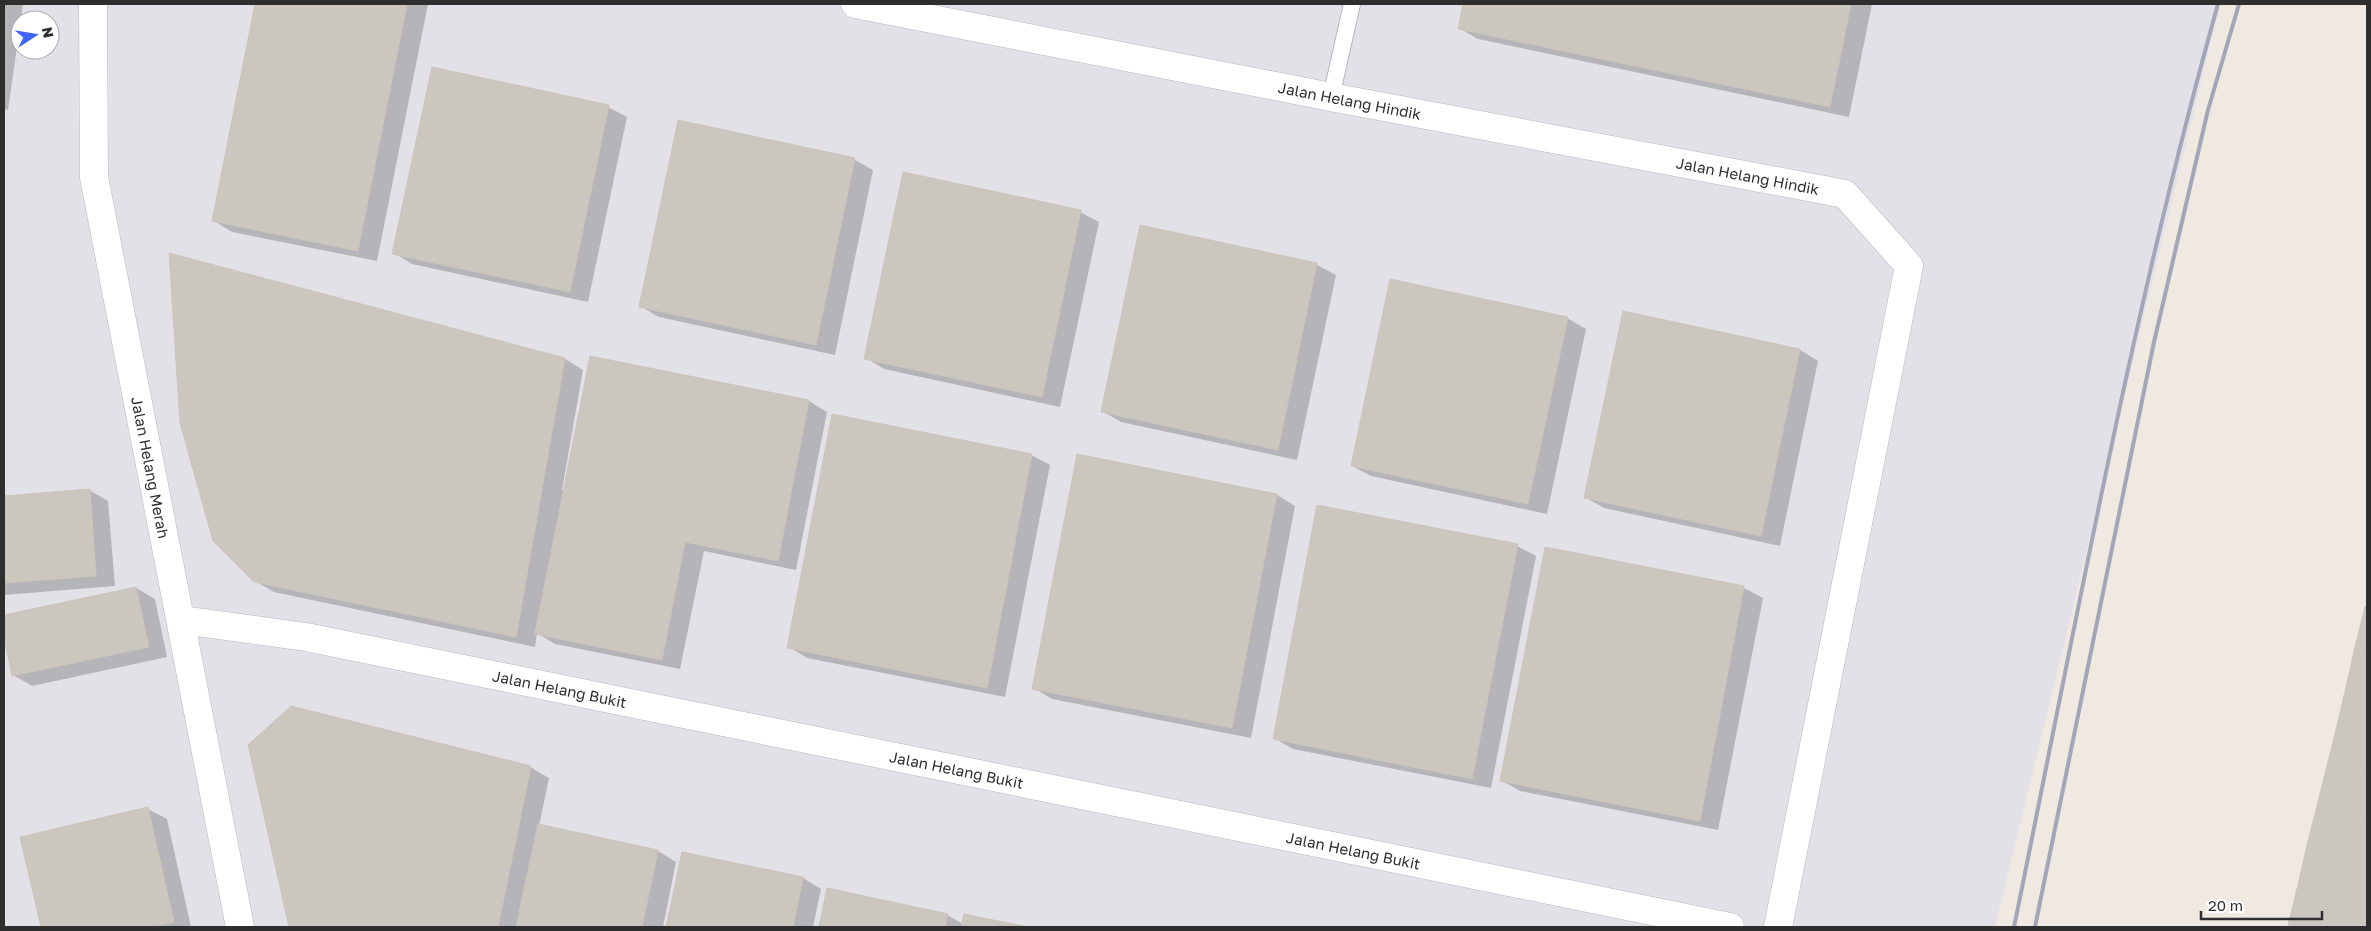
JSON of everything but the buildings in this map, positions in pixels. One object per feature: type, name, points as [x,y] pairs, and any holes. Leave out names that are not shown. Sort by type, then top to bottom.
[{"type":"street","name":"Jalan Helang Merah","points":[[93,4],[94,177],[182,620],[240,927]]},
{"type":"street","name":"Jalan Helang Hindik","points":[[855,4],[1331,97],[1845,194],[1908,266],[1778,927]]},
{"type":"street","name":"Jalan Helang Bukit","points":[[182,620],[306,637],[1730,927]]},
{"type":"lane","points":[[1331,97],[1352,4]]},
{"type":"shaded area","points":[[4,4],[2220,4],[1995,927],[4,927]]},
{"type":"railway","points":[[2014,927],[2133,348],[2187,118],[2218,4]]},
{"type":"railway","points":[[2035,927],[2154,342],[2208,110],[2239,4]]}]
